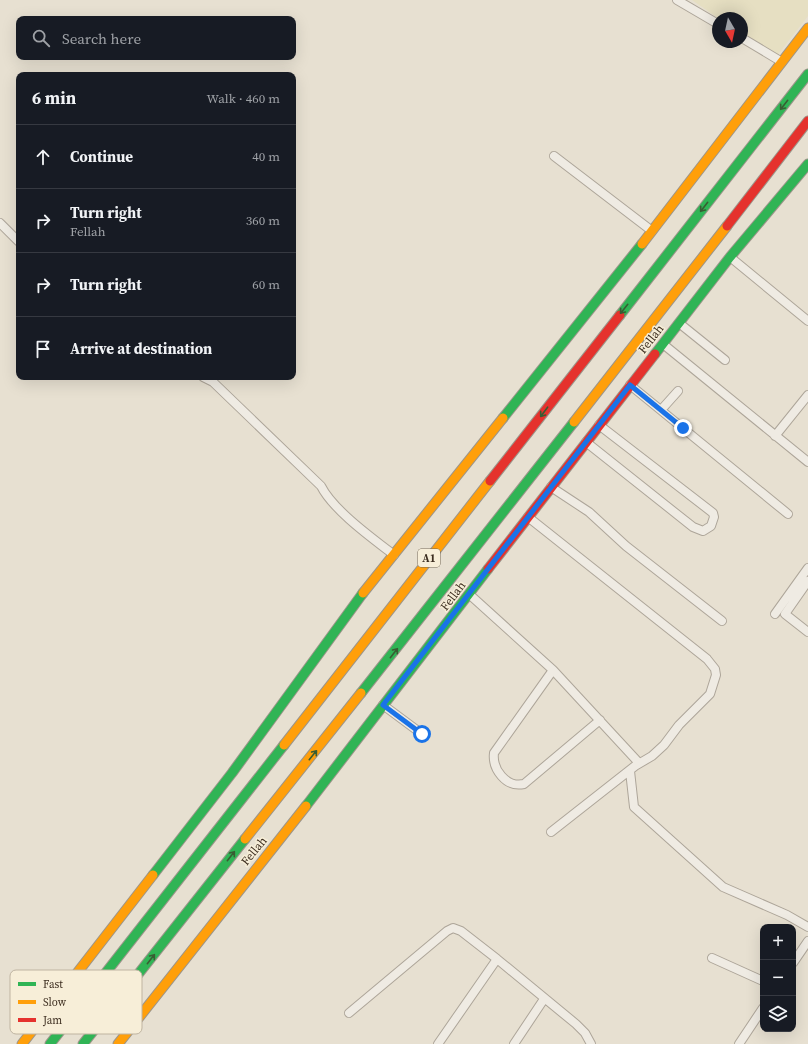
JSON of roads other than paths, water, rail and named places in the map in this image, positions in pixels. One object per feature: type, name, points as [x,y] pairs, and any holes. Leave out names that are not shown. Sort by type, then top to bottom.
[{"type":"main road","points":[[79,970],[232,773],[347,615],[652,231],[808,28]]},
{"type":"main road","name":"A1","points":[[108,970],[808,74]]},
{"type":"main road","name":"A1","points":[[141,970],[427,611],[808,121]]},
{"type":"main road","name":"Fellah","points":[[142,1013],[730,257],[806,169]]},
{"type":"main road","points":[[22,1044],[30,1034]]},
{"type":"main road","name":"A1","points":[[50,1044],[58,1034]]},
{"type":"main road","name":"A1","points":[[83,1044],[91,1034]]},
{"type":"main road","name":"Fellah","points":[[118,1044],[126,1034]]},
{"type":"street","points":[[677,0],[712,20]]},
{"type":"street","points":[[748,42],[782,62]]},
{"type":"street","points":[[554,156],[652,231]]},
{"type":"street","points":[[0,223],[16,239]]},
{"type":"street","points":[[730,257],[808,321]]},
{"type":"street","points":[[679,323],[725,360]]},
{"type":"street","points":[[663,344],[808,462]]},
{"type":"street","points":[[209,380],[213,382],[321,486],[328,498],[344,514],[376,543],[394,555]]},
{"type":"street","points":[[630,385],[788,514]]},
{"type":"street","points":[[661,410],[678,390]]},
{"type":"street","points":[[775,436],[808,395]]},
{"type":"street","points":[[586,442],[693,527],[703,531],[711,526],[714,517],[712,514],[599,425]]},
{"type":"street","points":[[551,487],[589,512],[626,546],[722,621]]},
{"type":"street","points":[[528,517],[707,659],[715,669],[715,683],[710,694],[679,726],[657,752],[639,763],[551,832]]},
{"type":"street","points":[[775,614],[808,568]]},
{"type":"street","points":[[808,581],[785,614],[808,632]]},
{"type":"street","points":[[469,594],[552,670],[639,763]]},
{"type":"street","points":[[552,670],[494,753],[493,759],[502,777],[514,785],[524,784],[600,720]]},
{"type":"street","points":[[383,705],[422,734]]},
{"type":"street","points":[[630,771],[634,807],[723,887],[774,909],[808,928]]},
{"type":"street","points":[[349,1013],[447,931],[453,928],[462,931],[576,1024],[585,1033],[592,1044]]},
{"type":"street","points":[[795,960],[808,941]]},
{"type":"street","points":[[712,958],[760,980]]},
{"type":"street","points":[[438,1044],[496,959]]},
{"type":"street","points":[[514,1044],[544,999]]},
{"type":"street","points":[[739,1044],[760,1012]]}]
